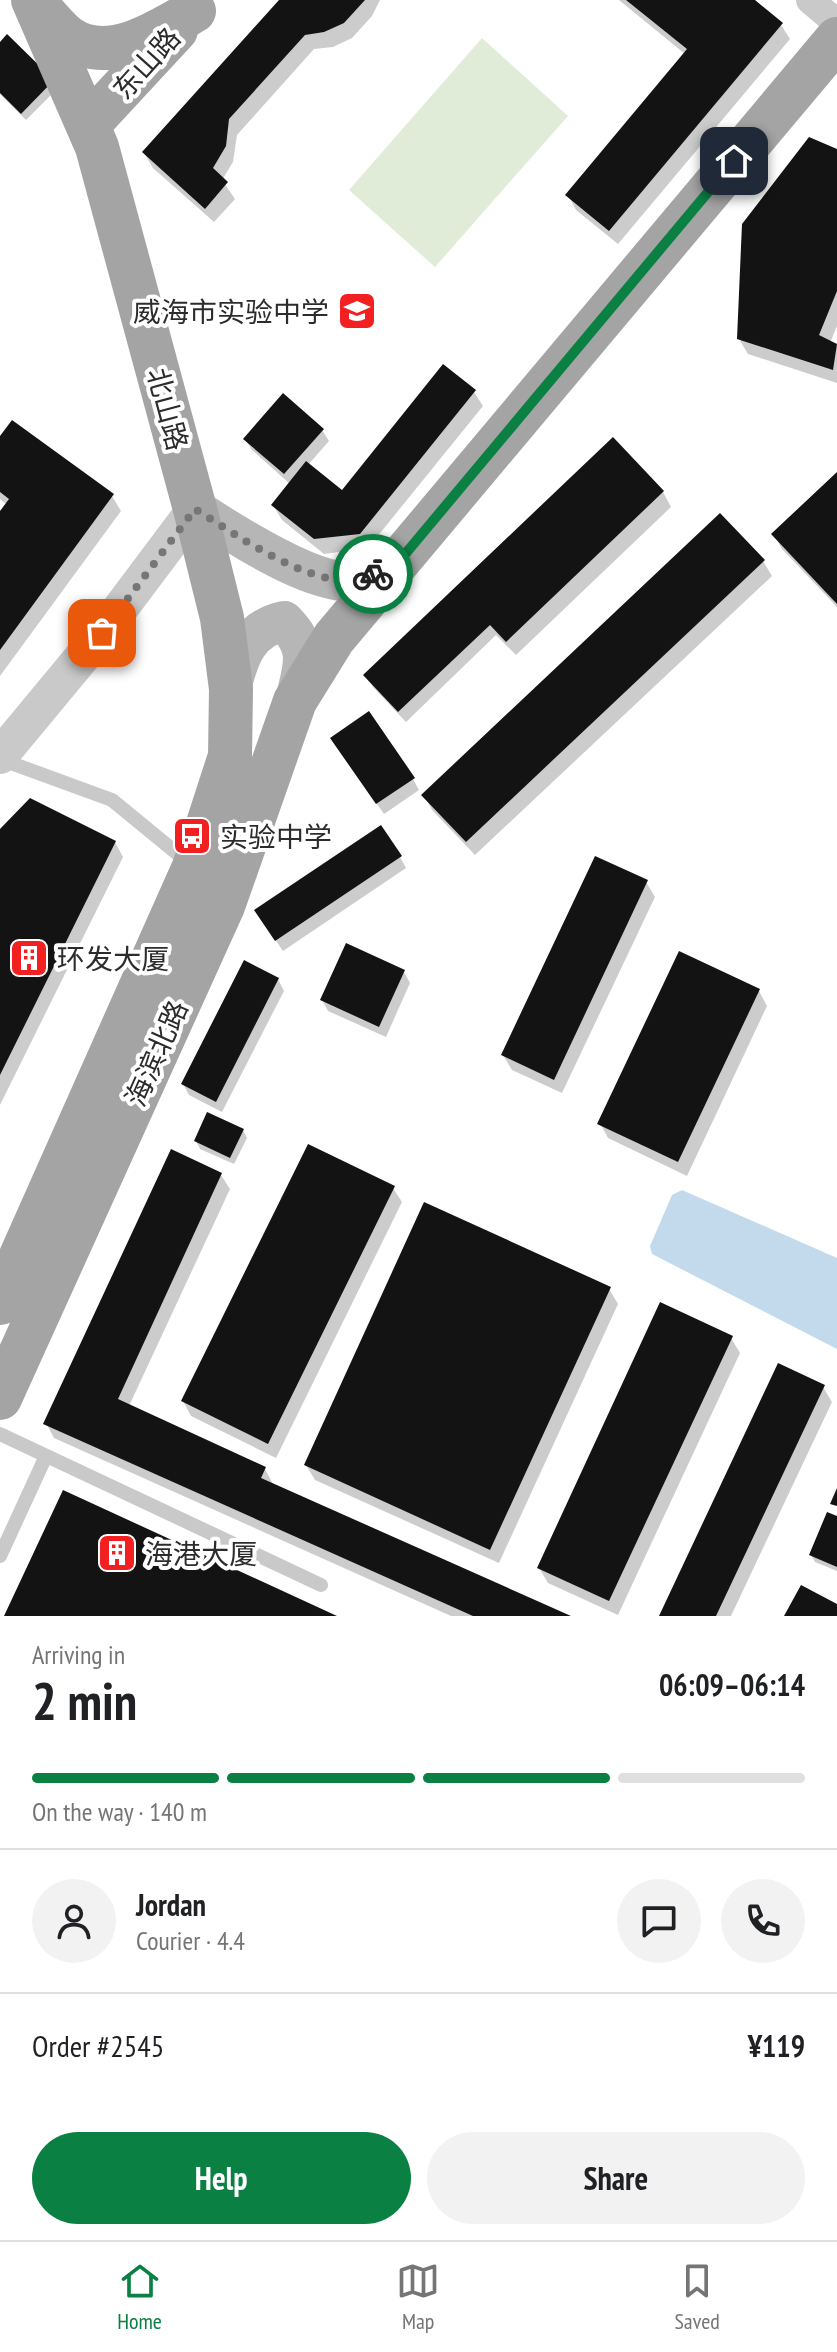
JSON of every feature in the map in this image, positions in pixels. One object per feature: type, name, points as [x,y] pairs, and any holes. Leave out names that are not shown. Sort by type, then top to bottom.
[{"type":"main road","points":[[34,2],[69,38],[88,46],[116,47],[149,37],[198,5]]},
{"type":"main road","name":"北山路","points":[[34,2],[88,125],[195,509],[222,618],[231,689]]},
{"type":"main road","name":"东山路","points":[[88,125],[198,5]]},
{"type":"main road","name":"海滨北路","points":[[0,1398],[223,906],[295,701],[334,638],[837,39]]},
{"type":"main road","points":[[172,425],[207,480],[268,553]]},
{"type":"main road","points":[[195,509],[294,567],[336,580],[363,580],[406,553]]},
{"type":"main road","points":[[231,689],[240,654],[265,625],[284,621],[297,634],[305,658],[295,701]]},
{"type":"main road","name":"海滨北路","points":[[0,1303],[194,867],[230,756],[231,689]]},
{"type":"street","points":[[810,0],[837,23]]},
{"type":"street","points":[[0,758],[102,633],[195,509]]},
{"type":"lane","points":[[0,758],[112,800],[194,867]]},
{"type":"lane","points":[[0,1434],[321,1585]]},
{"type":"lane","points":[[0,1556],[46,1456]]},
{"type":"green space","points":[[482,38],[568,116],[435,267],[349,190]]},
{"type":"water","points":[[682,1190],[837,1258],[837,1349],[652,1254],[650,1246],[672,1195]]},
{"type":"building","points":[[279,0],[365,0],[344,23],[324,32],[305,35],[229,119],[226,146],[213,168],[228,182],[205,209],[142,152]]},
{"type":"building","points":[[626,0],[755,0],[783,23],[609,231],[565,195],[687,49]]},
{"type":"building","points":[[7,34],[54,80],[21,114],[0,93],[0,42]]},
{"type":"building","points":[[809,137],[837,149],[837,291],[819,335],[837,344],[833,370],[737,339],[742,224]]},
{"type":"building","points":[[443,364],[476,390],[360,534],[314,539],[271,505],[306,461],[342,490]]},
{"type":"building","points":[[283,393],[324,429],[284,474],[243,439]]},
{"type":"building","points":[[12,420],[114,494],[0,650],[0,511],[9,499],[0,492],[0,436]]},
{"type":"building","points":[[613,437],[664,491],[506,642],[490,625],[398,712],[363,675]]},
{"type":"building","points":[[837,472],[837,604],[771,534]]},
{"type":"building","points":[[720,513],[765,560],[466,842],[421,795]]},
{"type":"building","points":[[369,711],[415,778],[376,804],[330,738]]},
{"type":"building","name":"环发大厦","points":[[30,798],[116,841],[0,1075],[0,829]]},
{"type":"building","points":[[381,825],[402,856],[275,941],[254,910]]},
{"type":"building","points":[[595,856],[648,880],[554,1080],[501,1055]]},
{"type":"building","points":[[346,943],[405,970],[379,1027],[320,1000]]},
{"type":"building","points":[[679,951],[760,989],[678,1162],[597,1124]]},
{"type":"building","points":[[244,960],[279,978],[216,1102],[181,1084]]},
{"type":"building","points":[[207,1112],[244,1129],[230,1158],[194,1141]]},
{"type":"building","points":[[308,1144],[395,1186],[268,1444],[181,1401]]},
{"type":"building","points":[[171,1149],[222,1173],[118,1399],[266,1467],[261,1478],[571,1616],[473,1616],[43,1424]]},
{"type":"building","points":[[424,1202],[611,1287],[490,1550],[304,1465]]},
{"type":"building","points":[[660,1302],[733,1336],[609,1601],[537,1568]]},
{"type":"building","points":[[778,1363],[825,1385],[716,1616],[659,1616]]},
{"type":"building","points":[[837,1488],[837,1506],[830,1504]]},
{"type":"building","name":"海港大厦","points":[[63,1490],[337,1616],[4,1616]]},
{"type":"building","points":[[827,1512],[837,1516],[837,1567],[809,1555]]},
{"type":"building","points":[[801,1585],[837,1604],[837,1616],[784,1616]]},
{"type":"way so far","points":[[102,633],[195,509],[294,567],[336,580],[363,580],[373,574]]},
{"type":"place","name":"威海市实验中学","points":[[357,311]]},
{"type":"place","name":"实验中学","points":[[192,836]]},
{"type":"place","name":"环发大厦","points":[[29,958]]},
{"type":"place","name":"海港大厦","points":[[117,1553]]},
{"type":"route","points":[[373,574],[406,553],[734,161]]}]
